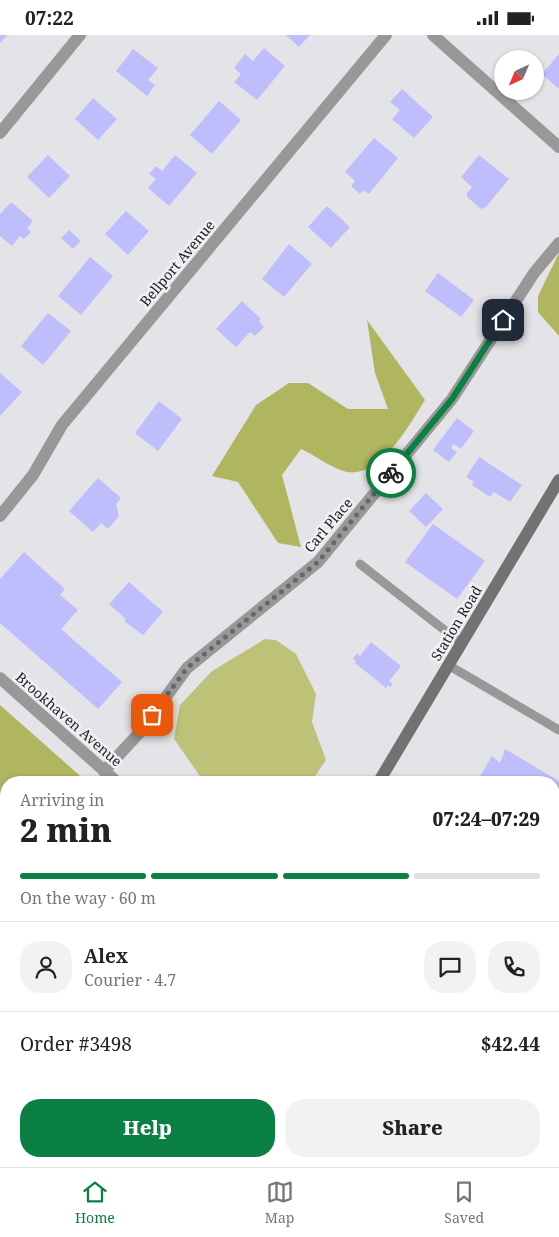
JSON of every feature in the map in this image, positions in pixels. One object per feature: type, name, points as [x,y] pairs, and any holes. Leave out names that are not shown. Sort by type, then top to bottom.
[{"type":"main road","name":"Station Road","points":[[382,776],[559,479]]},
{"type":"street","points":[[0,133],[80,35]]},
{"type":"street","name":"Bellport Avenue","points":[[0,516],[33,475],[62,425],[386,35]]},
{"type":"street","points":[[433,35],[559,147]]},
{"type":"street","name":"Carl Place","points":[[104,771],[141,731],[187,668],[318,562],[452,399],[534,273],[559,243]]},
{"type":"street","name":"Brookhaven Avenue","points":[[0,678],[110,776]]},
{"type":"lane","points":[[360,564],[461,643]]},
{"type":"lane","points":[[448,665],[559,729]]},
{"type":"green space","points":[[559,253],[559,336],[538,312],[538,296]]},
{"type":"green space","points":[[367,320],[425,400],[392,449],[369,468],[356,472],[343,471],[301,449],[282,475],[301,547],[278,543],[238,482],[212,476],[256,405],[289,383],[308,383],[348,409],[388,409],[375,373]]},
{"type":"green space","points":[[265,639],[276,640],[296,654],[316,694],[312,722],[326,760],[315,776],[200,776],[174,739],[180,705],[212,671]]},
{"type":"green space","points":[[0,705],[80,776],[0,776]]},
{"type":"building","points":[[0,35],[7,35],[0,43]]},
{"type":"building","points":[[286,35],[310,35],[299,47]]},
{"type":"building","points":[[264,48],[285,66],[257,100],[234,82],[241,74],[234,68],[245,54],[253,61]]},
{"type":"building","points":[[133,49],[158,68],[148,80],[155,85],[147,96],[116,71]]},
{"type":"building","points":[[559,54],[559,89],[544,76],[544,72]]},
{"type":"building","points":[[402,89],[433,117],[414,138],[392,119],[400,110],[390,102]]},
{"type":"building","points":[[93,98],[117,119],[98,140],[75,119]]},
{"type":"building","points":[[219,101],[241,120],[212,154],[190,135]]},
{"type":"building","points":[[374,138],[398,158],[369,194],[363,190],[360,194],[351,186],[355,181],[345,172]]},
{"type":"building","points":[[48,155],[70,176],[49,198],[27,177]]},
{"type":"building","points":[[175,155],[197,173],[169,206],[148,188],[156,179],[149,174],[156,166],[162,171]]},
{"type":"building","points":[[479,155],[509,179],[486,207],[481,209],[467,197],[467,193],[472,187],[461,177]]},
{"type":"building","points":[[11,202],[33,221],[27,228],[31,232],[24,239],[20,236],[12,246],[0,236],[0,214]]},
{"type":"building","points":[[327,206],[350,227],[331,248],[308,227]]},
{"type":"building","points":[[126,211],[149,231],[128,255],[105,234]]},
{"type":"building","points":[[69,230],[81,241],[73,249],[61,238]]},
{"type":"building","points":[[289,244],[312,264],[284,297],[262,279]]},
{"type":"building","points":[[90,257],[113,276],[81,315],[58,296]]},
{"type":"building","points":[[438,273],[474,300],[461,317],[425,291]]},
{"type":"building","points":[[242,301],[261,319],[259,321],[264,327],[255,336],[250,332],[236,347],[216,329]]},
{"type":"building","points":[[48,313],[71,331],[43,365],[21,346]]},
{"type":"building","points":[[0,373],[22,392],[0,416]]},
{"type":"building","points":[[159,401],[182,419],[158,451],[135,433]]},
{"type":"building","points":[[457,418],[474,431],[461,449],[454,444],[451,448],[457,452],[449,462],[433,450]]},
{"type":"building","points":[[479,457],[522,485],[510,502],[494,492],[490,497],[472,485],[474,482],[466,477]]},
{"type":"building","points":[[98,478],[121,498],[116,504],[119,516],[108,529],[101,523],[93,532],[69,511]]},
{"type":"building","points":[[426,493],[443,509],[426,527],[409,511]]},
{"type":"building","points":[[433,524],[485,561],[457,599],[405,562]]},
{"type":"building","points":[[24,552],[65,589],[60,595],[78,610],[61,629],[122,682],[98,709],[0,623],[0,579]]},
{"type":"building","points":[[129,582],[163,612],[143,635],[124,621],[126,619],[109,604]]},
{"type":"building","points":[[371,642],[401,666],[389,681],[393,684],[390,687],[388,685],[386,688],[354,662],[356,661],[353,659],[357,653],[360,656]]},
{"type":"building","points":[[505,749],[551,776],[480,776],[492,756],[500,763]]},
{"type":"way so far","points":[[152,715],[187,668],[318,562],[391,473]]},
{"type":"route","points":[[391,473],[452,399],[503,320]]}]
